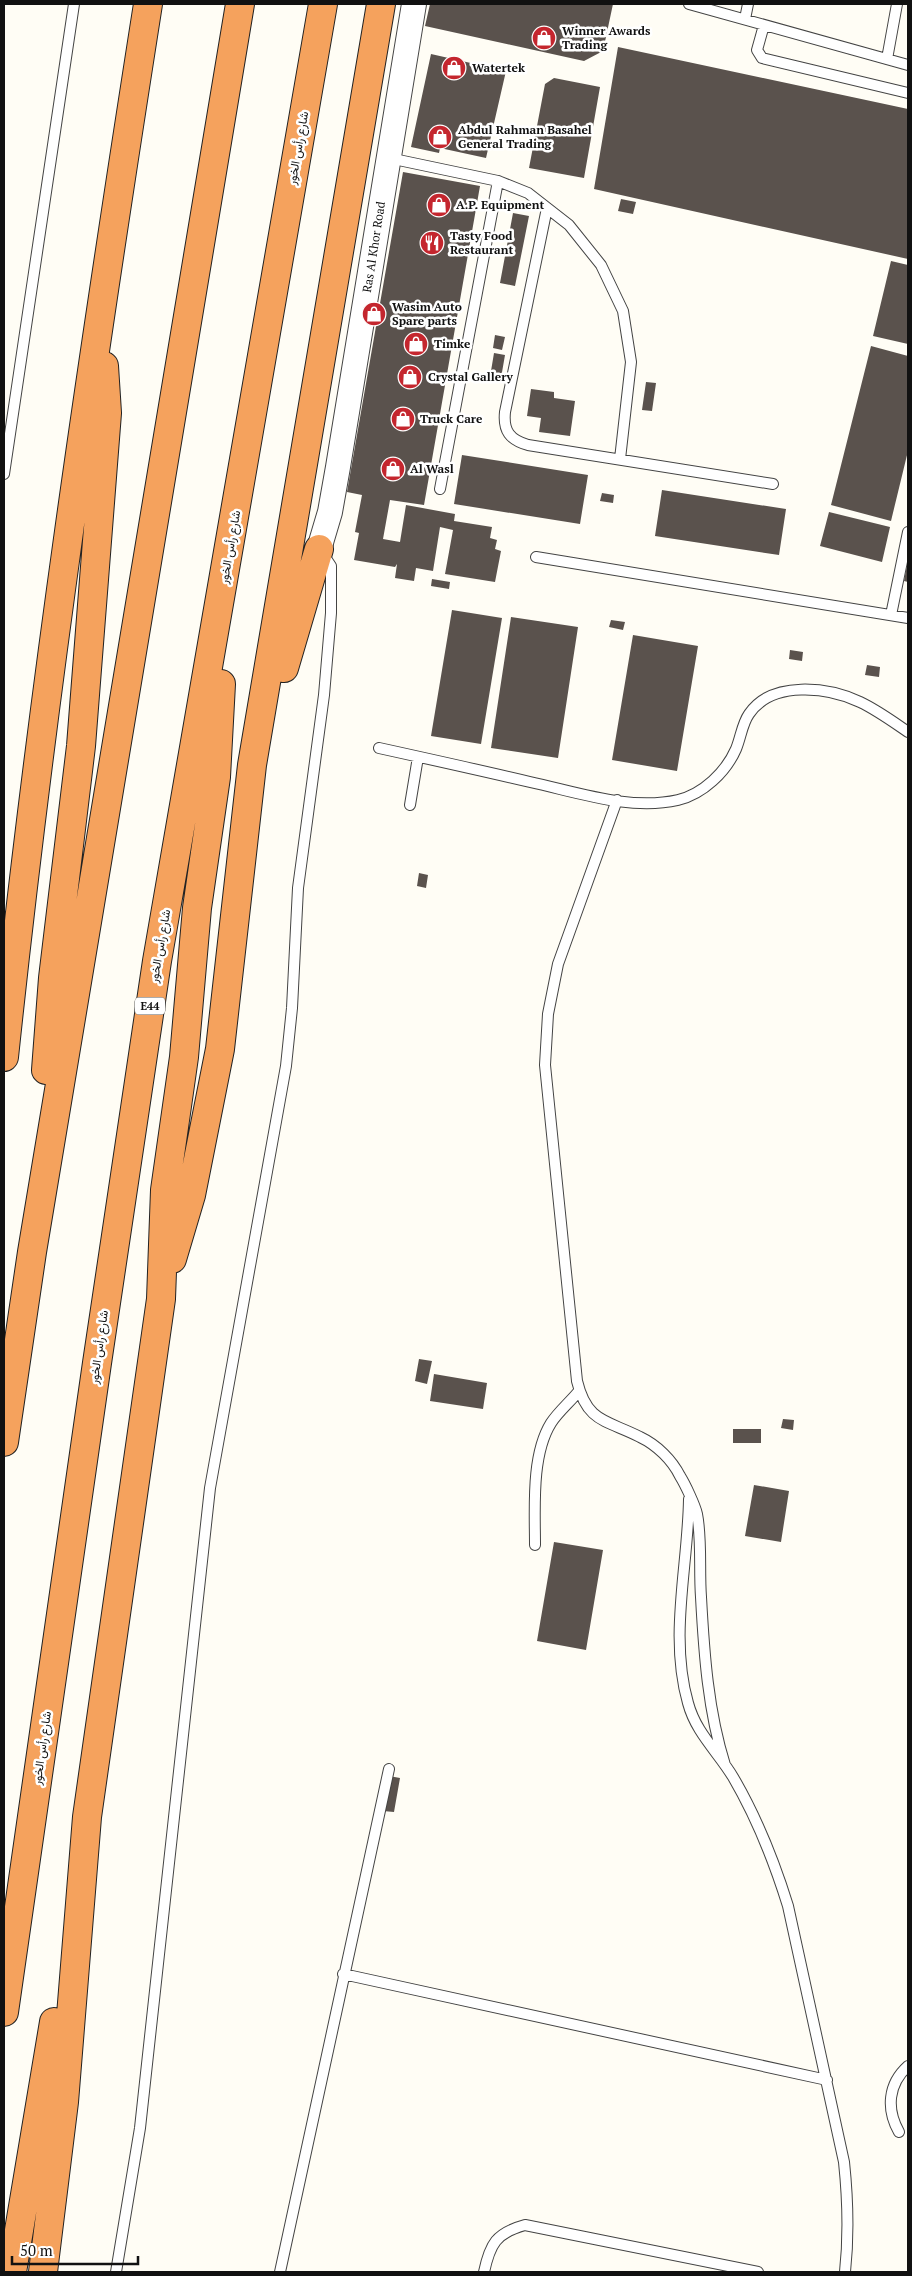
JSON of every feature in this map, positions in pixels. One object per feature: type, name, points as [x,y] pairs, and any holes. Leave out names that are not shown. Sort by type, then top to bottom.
[{"type":"highway","points":[[4,1057],[18,924],[99,312],[148,4]]},
{"type":"highway","points":[[4,1442],[32,1252],[240,4]]},
{"type":"highway","name":"شارع رأس الخور","points":[[4,2012],[94,1382],[157,961],[323,4]]},
{"type":"highway","points":[[161,1299],[191,1195],[220,1049],[252,765],[381,4]]},
{"type":"highway","points":[[32,1252],[53,978],[81,746],[107,413],[99,312]]},
{"type":"highway","points":[[243,849],[262,792],[284,667],[319,549]]},
{"type":"highway","points":[[12,2272],[87,1817],[161,1299],[165,1190],[184,1057],[197,908],[216,777],[227,565]]},
{"type":"highway","points":[[43,2272],[64,2102],[87,1817]]},
{"type":"street","name":"Ras Al Khor Road","points":[[319,549],[330,512],[338,467],[414,4]]},
{"type":"lane","points":[[4,474],[74,4]]},
{"type":"lane","points":[[689,4],[908,65]]},
{"type":"lane","points":[[745,19],[748,4]]},
{"type":"lane","points":[[886,59],[897,4]]},
{"type":"lane","points":[[764,25],[757,50],[762,58],[908,93]]},
{"type":"lane","points":[[389,158],[498,181],[528,193],[569,225],[601,265],[623,311],[631,362],[620,459]]},
{"type":"lane","points":[[440,489],[498,181]]},
{"type":"lane","points":[[547,208],[505,412],[506,430],[511,438],[528,445],[773,484]]},
{"type":"lane","points":[[891,615],[908,532]]},
{"type":"lane","points":[[116,2272],[140,2128],[210,1488],[287,1057],[298,888],[324,695],[331,613],[331,566],[329,560],[319,549]]},
{"type":"lane","points":[[536,557],[908,618]]},
{"type":"lane","points":[[379,748],[617,800],[646,802],[679,800],[702,789],[729,762],[748,714],[764,698],[781,691],[832,692],[846,696],[872,708],[908,732]]},
{"type":"lane","points":[[410,805],[418,756]]},
{"type":"lane","points":[[617,800],[558,964],[552,988],[545,1040],[545,1066],[579,1392],[584,1402],[598,1418],[607,1424],[642,1438],[663,1453],[679,1474],[697,1516],[701,1599],[711,1706],[714,1726],[725,1765]]},
{"type":"lane","points":[[535,1545],[535,1496],[542,1444],[551,1423],[579,1392]]},
{"type":"lane","points":[[689,1498],[688,1537],[680,1610],[683,1679],[688,1703],[697,1726],[725,1765],[755,1819],[779,1876],[795,1936],[844,2162],[848,2196],[848,2247],[845,2272]]},
{"type":"lane","points":[[280,2272],[343,1974],[389,1769]]},
{"type":"lane","points":[[343,1974],[827,2080]]},
{"type":"lane","points":[[899,2132],[892,2115],[891,2097],[897,2079],[908,2066]]},
{"type":"lane","points":[[484,2272],[493,2243],[507,2230],[524,2225],[758,2272]]},
{"type":"building","name":"Winner Awards Trading","points":[[430,4],[613,4],[603,51],[584,61],[425,26]]},
{"type":"building","points":[[618,47],[908,109],[908,259],[594,189]]},
{"type":"building","points":[[431,54],[506,71],[486,158],[440,148],[439,153],[411,147]]},
{"type":"building","points":[[554,78],[600,87],[584,178],[529,168],[545,84]]},
{"type":"building","points":[[403,172],[480,186],[424,505],[390,500],[383,539],[400,542],[406,505],[455,514],[454,521],[492,527],[490,538],[497,540],[495,549],[501,551],[495,582],[445,574],[453,530],[440,527],[433,571],[416,568],[414,581],[395,578],[397,564],[395,567],[354,560],[359,533],[355,532],[362,495],[347,492]]},
{"type":"building","points":[[621,199],[636,202],[633,214],[618,211]]},
{"type":"building","points":[[513,213],[529,216],[515,286],[500,283]]},
{"type":"building","points":[[891,261],[908,265],[908,344],[873,336]]},
{"type":"building","points":[[495,335],[505,337],[502,350],[493,348]]},
{"type":"building","points":[[871,346],[908,356],[908,451],[891,521],[831,505]]},
{"type":"building","points":[[494,353],[505,355],[501,378],[490,377]]},
{"type":"building","points":[[646,382],[656,383],[652,411],[642,410]]},
{"type":"building","points":[[531,389],[554,392],[554,398],[575,401],[570,436],[539,432],[541,418],[527,416]]},
{"type":"building","points":[[462,455],[588,475],[580,524],[454,504]]},
{"type":"building","points":[[662,490],[786,509],[779,555],[655,536]]},
{"type":"building","points":[[602,493],[614,495],[613,503],[600,501]]},
{"type":"building","points":[[829,512],[890,527],[882,562],[820,546]]},
{"type":"building","points":[[908,565],[908,582],[904,581]]},
{"type":"building","points":[[432,579],[450,582],[449,589],[431,586]]},
{"type":"building","points":[[452,610],[502,618],[481,744],[431,736]]},
{"type":"building","points":[[511,617],[578,627],[558,758],[491,748]]},
{"type":"building","points":[[611,620],[625,622],[623,630],[609,627]]},
{"type":"building","points":[[633,635],[698,646],[677,771],[612,760]]},
{"type":"building","points":[[790,650],[803,652],[802,661],[789,659]]},
{"type":"building","points":[[867,665],[880,667],[879,677],[865,675]]},
{"type":"building","points":[[419,873],[428,875],[426,888],[417,886]]},
{"type":"building","points":[[419,1359],[432,1361],[427,1384],[415,1381]]},
{"type":"building","points":[[434,1374],[487,1383],[483,1409],[430,1401]]},
{"type":"building","points":[[783,1419],[794,1420],[793,1430],[781,1428]]},
{"type":"building","points":[[733,1429],[761,1429],[761,1443],[733,1443]]},
{"type":"building","points":[[754,1485],[789,1491],[781,1542],[745,1536]]},
{"type":"building","points":[[554,1542],[603,1550],[586,1650],[537,1641]]},
{"type":"building","points":[[389,1776],[400,1778],[394,1812],[383,1811]]},
{"type":"place","name":"Winner Awards Trading","points":[[544,38]]},
{"type":"place","name":"Watertek","points":[[454,68]]},
{"type":"place","name":"Abdul Rahman Basahel General Trading","points":[[440,137]]},
{"type":"place","name":"A.P. Equipment","points":[[439,205]]},
{"type":"place","name":"Tasty Food Restaurant","points":[[432,243]]},
{"type":"place","name":"Wasim Auto Spare parts","points":[[374,314]]},
{"type":"place","name":"Timke","points":[[416,344]]},
{"type":"place","name":"Crystal Gallery","points":[[410,377]]},
{"type":"place","name":"Truck Care","points":[[403,419]]},
{"type":"place","name":"Al Wasl","points":[[393,469]]}]
